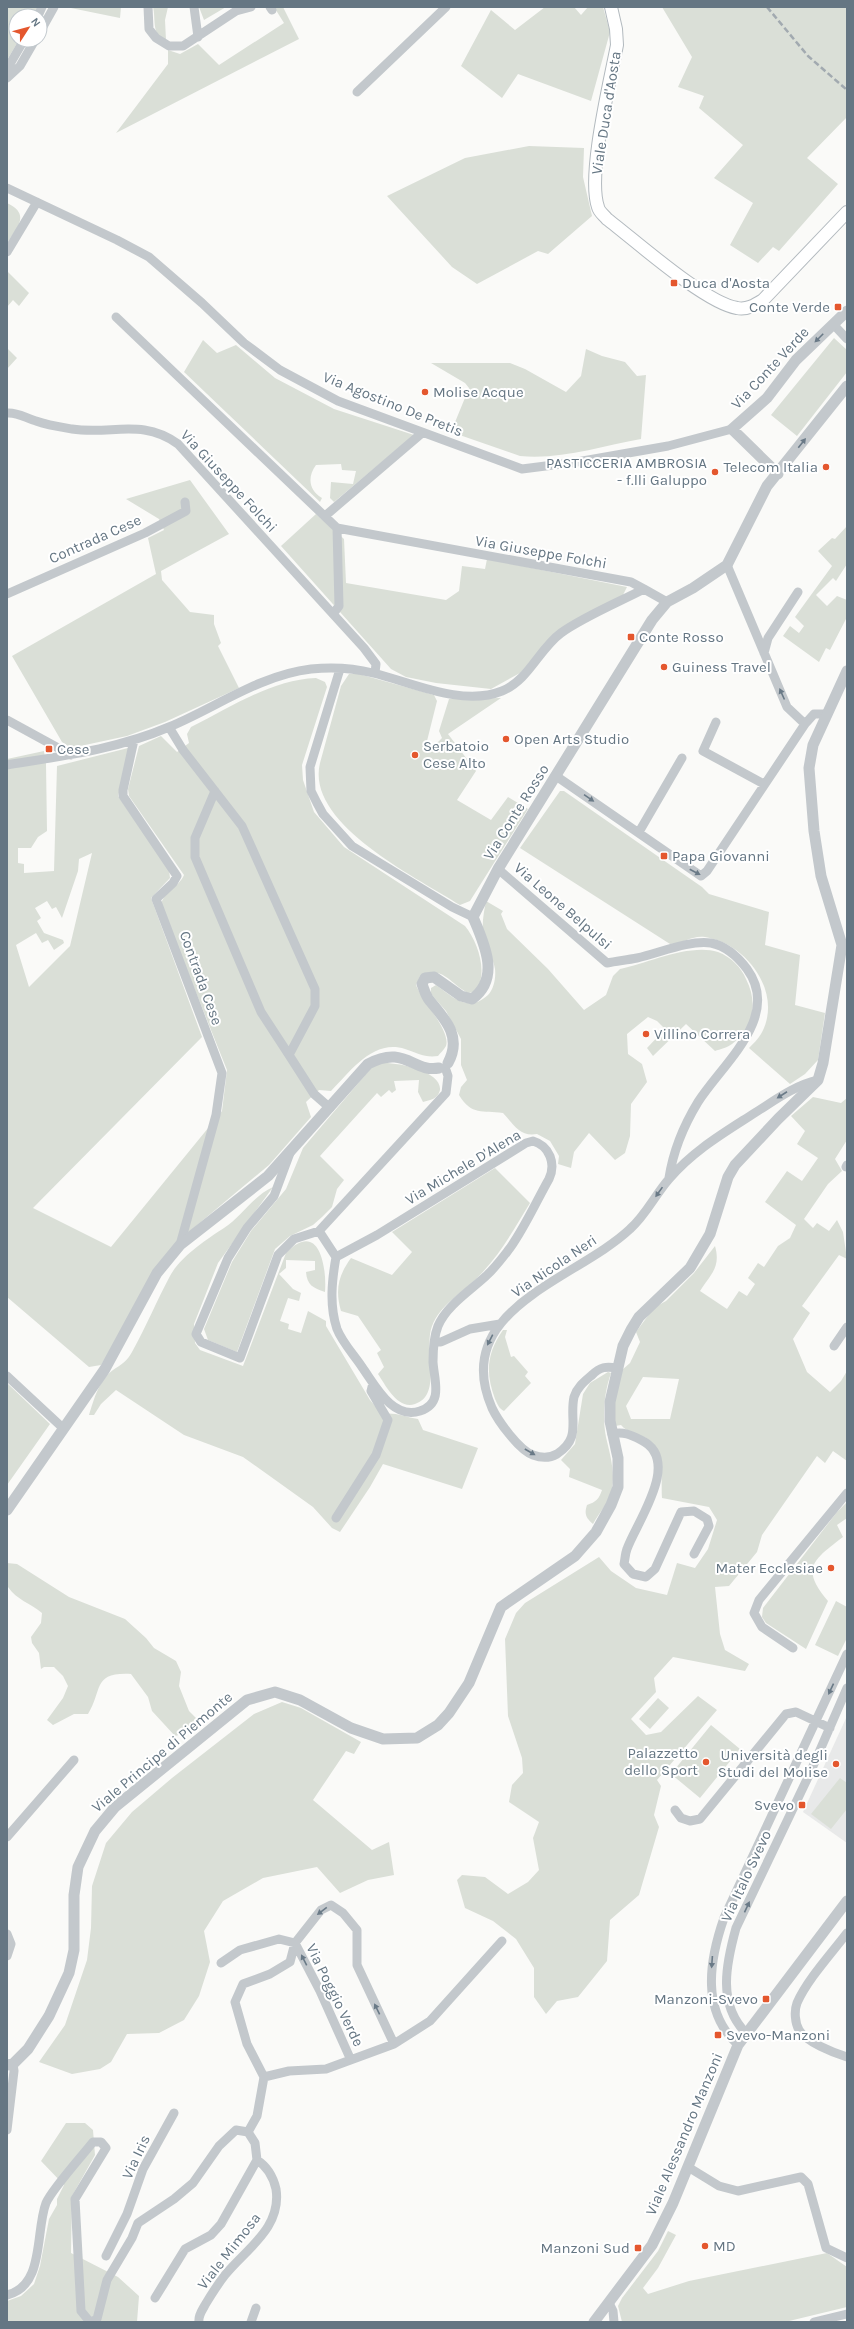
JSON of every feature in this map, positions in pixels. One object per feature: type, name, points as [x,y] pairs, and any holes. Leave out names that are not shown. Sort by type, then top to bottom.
[{"type":"main road","name":"Viale Duca d'Aosta","points":[[611,7],[616,29],[616,45],[596,161],[595,196],[598,210],[607,219],[692,284],[723,305],[739,309],[750,308],[763,300],[847,212]]},
{"type":"street","points":[[48,18],[54,7]]},
{"type":"street","points":[[148,7],[149,29],[156,38],[169,46],[183,46],[236,11],[250,7]]},
{"type":"street","points":[[194,7],[198,37]]},
{"type":"street","points":[[357,92],[446,7]]},
{"type":"street","points":[[7,69],[19,48]]},
{"type":"street","points":[[7,78],[20,66],[30,48]]},
{"type":"street","name":"Via Agostino De Pretis","points":[[7,188],[118,240],[149,257],[202,302],[244,343],[280,370],[338,401],[522,469],[577,462],[668,446],[732,429]]},
{"type":"street","points":[[7,252],[37,202]]},
{"type":"street","name":"Via Conte Verde","points":[[732,429],[767,398],[796,360],[847,311]]},
{"type":"street","points":[[116,317],[337,528],[339,606],[333,614]]},
{"type":"street","points":[[833,324],[847,339]]},
{"type":"street","points":[[805,724],[787,707],[727,566],[767,486],[847,386]]},
{"type":"street","name":"Via Giuseppe Folchi","points":[[7,413],[15,412],[34,421],[73,429],[136,428],[168,437],[178,444],[333,614],[376,664],[375,673]]},
{"type":"street","points":[[732,429],[778,474]]},
{"type":"street","points":[[325,516],[422,433]]},
{"type":"street","name":"Contrada Cese","points":[[7,594],[152,529],[186,511],[186,502]]},
{"type":"street","name":"Via Giuseppe Folchi","points":[[337,528],[631,582],[667,602]]},
{"type":"street","name":"Via Conte Rosso","points":[[472,917],[498,869],[652,620],[667,602],[693,588],[727,566]]},
{"type":"street","points":[[7,765],[71,755],[134,740],[169,727],[265,682],[296,672],[340,669],[375,673],[422,688],[484,696],[502,691],[531,668],[560,634],[644,589]]},
{"type":"street","points":[[764,653],[768,638],[798,592]]},
{"type":"street","points":[[340,669],[310,767],[311,791],[317,804],[323,814],[352,846],[452,907],[472,917],[488,964],[486,985],[482,992],[472,999],[461,996],[434,977],[425,978],[422,984],[429,1000],[439,1010],[451,1028],[454,1041],[452,1055],[444,1067]]},
{"type":"street","name":"Viale Principe di Piemonte","points":[[10,2065],[28,2049],[49,2016],[69,1973],[74,1950],[74,1895],[83,1853],[95,1831],[107,1815],[247,1700],[275,1692],[300,1700],[351,1728],[383,1739],[417,1738],[438,1725],[449,1713],[469,1683],[501,1607],[575,1556],[596,1532],[611,1505],[618,1487],[618,1458],[612,1434],[610,1402],[617,1368],[624,1346],[639,1318],[690,1268],[710,1234],[728,1177],[735,1165],[778,1119],[818,1080],[825,1056],[842,944],[821,876],[814,831],[809,768],[813,745],[847,671]]},
{"type":"street","points":[[556,776],[639,832],[689,869],[702,876],[707,871],[805,724],[814,714],[826,714]]},
{"type":"street","points":[[7,720],[71,755]]},
{"type":"street","points":[[716,722],[703,751],[764,784]]},
{"type":"street","points":[[169,727],[183,750],[242,826],[315,989],[315,1006],[289,1055]]},
{"type":"street","name":"Contrada Cese","points":[[134,740],[122,790],[123,796],[177,876],[174,882],[156,899],[222,1073],[216,1115],[180,1245]]},
{"type":"street","points":[[639,832],[682,758]]},
{"type":"street","points":[[215,791],[195,838],[195,857],[261,1012],[314,1094],[330,1108]]},
{"type":"street","name":"Via Leone Belpulsi","points":[[498,869],[607,963],[695,944],[710,943],[730,952],[751,975],[758,996],[759,1007],[754,1022],[728,1063],[698,1102],[672,1160],[669,1178]]},
{"type":"street","points":[[7,1510],[105,1369],[157,1273],[180,1245],[268,1176],[368,1064],[380,1058],[397,1056],[430,1068],[444,1067]]},
{"type":"street","points":[[290,1153],[274,1196],[247,1228],[228,1258],[199,1322],[196,1334],[201,1342],[240,1358],[278,1255],[294,1239],[319,1232],[446,1092],[448,1076],[444,1067]]},
{"type":"street","name":"Via Nicola Neri","points":[[617,1368],[606,1366],[595,1372],[578,1387],[574,1396],[574,1429],[571,1440],[565,1448],[553,1456],[544,1458],[532,1455],[521,1446],[499,1420],[491,1405],[483,1382],[484,1354],[489,1340],[512,1310],[527,1298],[604,1249],[630,1230],[643,1216],[669,1178],[706,1143],[792,1089],[818,1080]]},
{"type":"street","name":"Via Michele D'Alena","points":[[533,1141],[546,1147],[552,1167],[549,1179],[510,1248],[487,1275],[446,1314],[438,1326],[433,1362],[438,1389],[429,1406],[420,1411],[410,1413],[397,1410],[373,1382],[338,1330],[332,1308],[332,1281],[336,1257],[377,1235],[526,1143],[533,1141]]},
{"type":"street","points":[[319,1232],[336,1257]]},
{"type":"street","points":[[435,1342],[441,1342],[470,1329],[500,1324]]},
{"type":"street","points":[[834,1346],[847,1327]]},
{"type":"street","points":[[7,1376],[64,1429]]},
{"type":"street","points":[[336,1518],[376,1455],[388,1420],[371,1392],[373,1382]]},
{"type":"street","points":[[612,1434],[619,1432],[629,1434],[645,1442],[655,1454],[658,1476],[650,1501],[626,1550],[624,1564],[633,1574],[646,1577],[655,1569],[681,1512],[694,1511],[707,1519],[709,1526],[694,1554]]},
{"type":"street","points":[[793,1648],[762,1627],[754,1613],[759,1600],[847,1493]]},
{"type":"street","name":"Via Italo Svevo","points":[[738,2045],[729,2036],[716,2012],[711,1988],[712,1966],[716,1941],[724,1918],[846,1660]]},
{"type":"street","name":"Via Italo Svevo","points":[[747,2034],[739,2026],[728,2005],[725,1979],[736,1928],[787,1823],[847,1688]]},
{"type":"street","points":[[675,1810],[681,1818],[690,1821],[700,1819],[786,1714],[796,1712],[830,1728]]},
{"type":"street","points":[[7,1837],[74,1760]]},
{"type":"street","points":[[772,1815],[787,1823]]},
{"type":"street","name":"Viale Alessandro Manzoni","points":[[594,2322],[652,2245],[673,2203],[738,2045],[847,1901]]},
{"type":"street","name":"Via Poggio Verde","points":[[394,2044],[357,1965],[357,1930],[343,1913],[331,1905],[321,1910],[295,1943],[290,1962],[270,1974],[243,1984],[235,2002],[247,2044],[264,2078],[289,2071],[326,2069],[350,2058],[394,2044],[430,2021],[502,1941]]},
{"type":"street","points":[[847,1933],[803,1993],[796,2005],[795,2019],[799,2031],[812,2041],[824,2048],[847,2057]]},
{"type":"street","points":[[7,1934],[11,1944],[7,1956]]},
{"type":"street","name":"Via Poggio Verde","points":[[221,1963],[240,1950],[280,1939],[295,1943],[320,1991],[350,2058]]},
{"type":"street","points":[[716,1941],[731,1946]]},
{"type":"street","points":[[7,2130],[14,2071],[10,2065]]},
{"type":"street","points":[[248,2132],[257,2116],[264,2078]]},
{"type":"street","name":"Via Iris","points":[[106,2256],[127,2214],[143,2169],[174,2113]]},
{"type":"street","points":[[7,2295],[17,2293],[27,2285],[34,2265],[47,2202],[93,2142],[100,2142],[106,2148],[75,2199],[81,2311],[91,2322],[98,2319],[107,2280],[132,2238],[138,2222],[174,2199],[193,2184],[219,2146],[236,2130],[248,2132],[255,2143],[257,2160],[221,2224],[211,2235],[185,2249],[155,2298]]},
{"type":"street","name":"Viale Mimosa","points":[[199,2322],[199,2317],[208,2300],[226,2274],[262,2237],[274,2215],[278,2201],[274,2182],[267,2166],[257,2160]]},
{"type":"street","points":[[688,2166],[719,2186],[738,2191],[801,2177],[808,2184],[826,2248],[847,2258]]},
{"type":"street","points":[[127,2214],[138,2222]]},
{"type":"street","points":[[609,2303],[613,2310],[614,2322]]},
{"type":"street","points":[[251,2322],[256,2308]]},
{"type":"street","points":[[814,2322],[847,2314]]},
{"type":"shaded area","points":[[7,7],[38,7],[8,8],[8,48],[14,48],[7,60]]},
{"type":"shaded area","points":[[66,7],[121,7],[120,18]]},
{"type":"shaded area","points":[[153,7],[168,7],[165,20],[166,40],[161,38],[156,31]]},
{"type":"shaded area","points":[[199,7],[226,7],[204,20]]},
{"type":"shaded area","points":[[274,7],[283,7],[299,39],[116,133],[168,64],[168,50],[180,54],[198,44],[219,65],[284,23]]},
{"type":"shaded area","points":[[545,7],[574,7],[581,15],[588,7],[603,7],[610,32],[591,101],[518,74],[502,98],[461,66],[491,10],[515,30]]},
{"type":"shaded area","points":[[662,7],[847,7],[847,117],[807,158],[838,184],[779,251],[773,247],[758,263],[730,245],[753,203],[714,178],[743,145],[699,108],[704,96],[678,87],[692,57]]},
{"type":"shaded area","points":[[529,146],[584,148],[583,177],[592,216],[548,254],[538,251],[477,284],[452,267],[387,196],[465,158]]},
{"type":"shaded area","points":[[7,203],[19,212],[20,222],[7,243]]},
{"type":"shaded area","points":[[7,271],[29,293],[19,306],[13,300],[7,307]]},
{"type":"shaded area","points":[[834,338],[847,350],[847,372],[797,436],[771,415]]},
{"type":"shaded area","points":[[203,340],[217,353],[236,345],[275,378],[334,409],[414,435],[334,502],[330,498],[331,482],[353,484],[356,471],[342,470],[341,464],[316,465],[311,474],[311,483],[314,492],[322,498],[320,502],[184,372]]},
{"type":"shaded area","points":[[7,348],[17,358],[7,369]]},
{"type":"shaded area","points":[[586,349],[602,356],[625,362],[637,376],[646,375],[641,439],[581,452],[535,457],[520,456],[451,432],[469,388],[465,383],[431,363],[510,363],[525,369],[566,392],[581,376]]},
{"type":"shaded area","points":[[190,480],[229,534],[161,571],[162,580],[190,612],[214,615],[214,624],[221,643],[218,646],[239,688],[165,722],[127,736],[71,748],[62,742],[12,656],[156,574],[148,538],[164,530],[159,519],[126,499]]},
{"type":"shaded area","points":[[316,514],[344,539],[346,583],[446,600],[459,591],[462,566],[485,569],[487,559],[627,587],[623,595],[559,630],[520,673],[491,689],[436,683],[406,677],[391,669],[281,546]]},
{"type":"shaded area","points":[[847,526],[847,564],[836,581],[833,578],[816,595],[827,606],[837,596],[847,600],[847,617],[830,650],[826,648],[819,662],[783,636],[790,626],[799,633],[804,626],[795,617],[832,566],[818,551],[832,538],[835,539]]},
{"type":"shaded area","points":[[349,674],[359,674],[434,695],[437,701],[427,741],[432,748],[442,738],[439,731],[449,699],[501,698],[448,734],[476,771],[457,800],[491,820],[508,797],[528,809],[470,901],[460,905],[393,864],[369,847],[347,828],[330,807],[320,786],[320,763],[341,686]]},
{"type":"shaded area","points":[[316,678],[325,682],[327,687],[302,765],[303,780],[314,812],[344,847],[465,926],[478,949],[481,967],[479,985],[475,992],[468,993],[440,974],[428,973],[420,976],[416,985],[440,1024],[446,1040],[446,1046],[438,1056],[425,1056],[405,1049],[393,1047],[383,1049],[373,1053],[355,1066],[331,1091],[319,1090],[306,1102],[311,1117],[269,1165],[190,1231],[101,1365],[89,1367],[7,1297],[7,759],[44,751],[46,764],[47,831],[38,837],[31,848],[18,848],[18,863],[24,864],[24,873],[54,871],[57,766],[132,747],[118,796],[169,870],[170,878],[151,898],[202,1037],[33,1208],[111,1247],[222,1111],[227,1070],[161,905],[162,900],[179,883],[184,875],[129,796],[128,789],[139,746],[161,736],[177,752],[189,743],[187,734],[191,727],[236,703],[267,689],[299,680]],"holes":[[[92,853],[70,946],[29,987],[16,945],[36,933],[42,943],[48,940],[54,950],[64,943],[63,940],[44,933],[37,921],[41,918],[35,908],[47,901],[52,909],[56,907],[62,918],[78,871],[79,859]]]},
{"type":"shaded area","points":[[560,791],[564,791],[702,887],[709,894],[769,912],[765,945],[800,955],[795,1005],[825,1013],[818,1060],[805,1074],[790,1084],[749,1048],[761,1034],[767,1019],[768,1003],[764,987],[757,973],[747,960],[735,949],[720,941],[705,937],[696,937],[679,943],[670,944],[520,848]]},
{"type":"shaded area","points":[[486,901],[503,911],[501,914],[507,929],[548,969],[584,1010],[606,995],[613,976],[620,969],[682,952],[707,950],[718,952],[727,957],[735,963],[744,975],[750,988],[753,1005],[749,1022],[739,1038],[732,1044],[715,1051],[686,1024],[653,1056],[647,1048],[665,1029],[657,1021],[648,1017],[627,1034],[628,1054],[642,1064],[647,1082],[631,1104],[630,1136],[625,1153],[615,1160],[589,1133],[574,1152],[571,1168],[558,1164],[559,1156],[550,1141],[537,1134],[526,1134],[522,1132],[514,1126],[503,1113],[478,1111],[468,1106],[464,1102],[459,1095],[461,1087],[467,1080],[461,1065],[461,1039],[446,1011],[431,994],[431,988],[436,985],[461,1002],[474,1003],[488,995],[492,990],[495,979],[494,964],[485,941],[483,931]]},
{"type":"shaded area","points":[[382,1063],[407,1066],[426,1073],[439,1083],[439,1093],[433,1099],[423,1102],[418,1092],[419,1080],[394,1081],[396,1090],[392,1093],[389,1090],[381,1097],[377,1093],[320,1156],[344,1180],[337,1189],[332,1207],[322,1217],[313,1225],[290,1236],[275,1249],[237,1352],[208,1340],[204,1329],[232,1262],[251,1231],[286,1189],[303,1148],[372,1067]]},
{"type":"shaded area","points":[[813,1097],[841,1103],[847,1098],[847,1140],[835,1159],[842,1171],[828,1184],[804,1219],[813,1228],[817,1223],[829,1231],[837,1220],[843,1232],[847,1259],[839,1255],[802,1306],[810,1313],[793,1339],[807,1372],[830,1392],[841,1381],[847,1371],[847,1461],[833,1451],[825,1463],[817,1456],[762,1535],[757,1552],[729,1586],[715,1587],[720,1634],[725,1650],[749,1664],[745,1671],[673,1657],[654,1678],[656,1692],[631,1719],[646,1735],[661,1732],[698,1696],[717,1710],[657,1780],[661,1786],[654,1815],[659,1827],[639,1895],[610,1920],[607,1961],[578,1997],[557,2001],[546,2014],[534,1997],[534,1968],[516,1939],[493,1921],[465,1908],[457,1880],[462,1875],[485,1877],[508,1894],[528,1882],[539,1870],[533,1838],[539,1822],[509,1802],[512,1785],[523,1773],[522,1758],[508,1716],[505,1639],[516,1613],[525,1603],[599,1557],[611,1571],[636,1588],[667,1595],[677,1563],[695,1568],[708,1549],[717,1520],[709,1507],[662,1498],[662,1473],[659,1456],[656,1449],[646,1438],[629,1431],[621,1425],[615,1426],[614,1397],[622,1370],[630,1363],[640,1342],[636,1332],[650,1313],[657,1306],[666,1301],[694,1273],[715,1246],[717,1253],[716,1265],[700,1291],[727,1309],[739,1291],[747,1296],[755,1284],[748,1278],[758,1263],[764,1267],[778,1246],[790,1238],[796,1225],[765,1202],[787,1171],[802,1181],[818,1158],[797,1144],[805,1131],[791,1116]],"holes":[[[643,1377],[679,1379],[670,1419],[631,1419],[626,1406]]]},
{"type":"shaded area","points":[[495,1168],[530,1203],[506,1242],[486,1269],[440,1312],[432,1326],[430,1336],[429,1347],[431,1371],[428,1391],[423,1399],[415,1404],[403,1404],[393,1396],[378,1374],[384,1367],[377,1353],[381,1350],[358,1316],[341,1311],[338,1290],[343,1271],[351,1258],[392,1275],[412,1252],[392,1232]]},
{"type":"shaded area","points":[[273,1187],[218,1263],[194,1324],[195,1343],[200,1350],[243,1366],[286,1253],[297,1244],[306,1241],[313,1244],[319,1250],[322,1260],[325,1292],[311,1285],[308,1280],[306,1272],[315,1270],[315,1261],[286,1260],[286,1268],[279,1274],[293,1289],[301,1293],[299,1301],[288,1298],[280,1321],[289,1324],[288,1329],[301,1333],[308,1311],[326,1321],[326,1326],[370,1400],[382,1414],[396,1414],[418,1419],[423,1430],[478,1448],[462,1489],[383,1464],[370,1487],[340,1532],[332,1528],[313,1507],[243,1457],[184,1435],[116,1390],[101,1404],[94,1415],[89,1415],[95,1396],[104,1379],[130,1355],[174,1269],[194,1249],[230,1223],[253,1201]]},
{"type":"shaded area","points":[[503,1330],[507,1330],[505,1337],[511,1357],[514,1356],[528,1372],[525,1376],[531,1383],[504,1411],[499,1407],[495,1399],[489,1371],[491,1355]]},
{"type":"shaded area","points":[[608,1372],[611,1373],[605,1397],[604,1421],[612,1463],[613,1482],[609,1499],[593,1524],[586,1516],[586,1508],[587,1505],[597,1500],[602,1490],[569,1477],[570,1469],[561,1460],[575,1444],[583,1394],[590,1383]]},
{"type":"shaded area","points":[[7,1383],[50,1424],[7,1485]]},
{"type":"shaded area","points":[[847,1502],[847,1518],[837,1525],[843,1537],[824,1552],[814,1565],[814,1580],[819,1590],[828,1601],[806,1649],[766,1623],[762,1617],[763,1608],[837,1512]]},
{"type":"shaded area","points":[[7,1563],[17,1564],[69,1597],[125,1619],[146,1638],[154,1648],[176,1661],[181,1672],[179,1686],[189,1711],[198,1720],[200,1726],[195,1731],[175,1736],[152,1711],[148,1697],[131,1674],[119,1674],[104,1679],[100,1684],[93,1705],[88,1714],[74,1714],[53,1725],[47,1720],[63,1698],[68,1686],[63,1676],[54,1667],[44,1667],[41,1669],[39,1653],[32,1643],[31,1637],[41,1623],[42,1613],[20,1598],[8,1587]]},
{"type":"shaded area","points":[[836,1601],[847,1607],[847,1638],[838,1656],[815,1645]]},
{"type":"shaded area","points":[[658,1698],[669,1708],[650,1729],[639,1719]]},
{"type":"shaded area","points":[[282,1702],[301,1708],[361,1742],[354,1754],[346,1751],[313,1800],[372,1850],[389,1842],[394,1875],[368,1880],[340,1893],[317,1867],[263,1878],[223,1901],[204,1931],[210,1962],[199,1996],[184,2020],[159,2033],[127,2034],[111,2062],[100,2069],[72,2074],[39,2062],[65,2025],[87,1960],[91,1928],[92,1886],[106,1843],[132,1812],[172,1778],[254,1714]]},
{"type":"shaded area","name":"Università degli Studi del Molise","points":[[847,1716],[847,1843],[803,1812]]},
{"type":"shaded area","name":"Palazzetto dello Sport","points":[[711,1725],[740,1749],[700,1798],[671,1774]]},
{"type":"shaded area","points":[[840,1778],[847,1783],[847,1809],[831,1829],[811,1814]]},
{"type":"shaded area","points":[[66,2123],[85,2123],[93,2130],[95,2155],[72,2196],[71,2253],[118,2277],[139,2296],[137,2322],[7,2322],[7,2301],[21,2296],[34,2284],[40,2266],[49,2219],[57,2205],[57,2199],[64,2185],[41,2161]]},
{"type":"shaded area","points":[[668,2231],[676,2235],[658,2268],[643,2288],[648,2294],[689,2281],[827,2253],[847,2267],[847,2307],[785,2322],[622,2322],[618,2306],[622,2298],[658,2251]]},
{"type":"railway","points":[[767,7],[808,56],[847,90]]},
{"type":"place","name":"Duca d'Aosta","points":[[674,283]]},
{"type":"place","name":"Conte Verde","points":[[838,307]]},
{"type":"place","name":"Molise Acque","points":[[425,392]]},
{"type":"place","name":"Telecom Italia","points":[[826,467]]},
{"type":"place","name":"PASTICCERIA AMBROSIA - f.lli Galuppo","points":[[715,472]]},
{"type":"place","name":"Conte Rosso","points":[[631,637]]},
{"type":"place","name":"Guiness Travel","points":[[664,667]]},
{"type":"place","name":"Open Arts Studio","points":[[506,739]]},
{"type":"place","name":"Cese","points":[[49,749]]},
{"type":"place","name":"Serbatoio Cese Alto","points":[[415,755]]},
{"type":"place","name":"Papa Giovanni","points":[[664,856]]},
{"type":"place","name":"Villino Correra","points":[[646,1034]]},
{"type":"place","name":"Mater Ecclesiae","points":[[831,1568]]},
{"type":"place","name":"Palazzetto dello Sport","points":[[706,1762]]},
{"type":"place","name":"Università degli Studi del Molise","points":[[836,1764]]},
{"type":"place","name":"Svevo","points":[[802,1805]]},
{"type":"place","name":"Manzoni-Svevo","points":[[766,1999]]},
{"type":"place","name":"Svevo-Manzoni","points":[[718,2035]]},
{"type":"place","name":"MD","points":[[705,2246]]},
{"type":"place","name":"Manzoni Sud","points":[[638,2248]]}]
